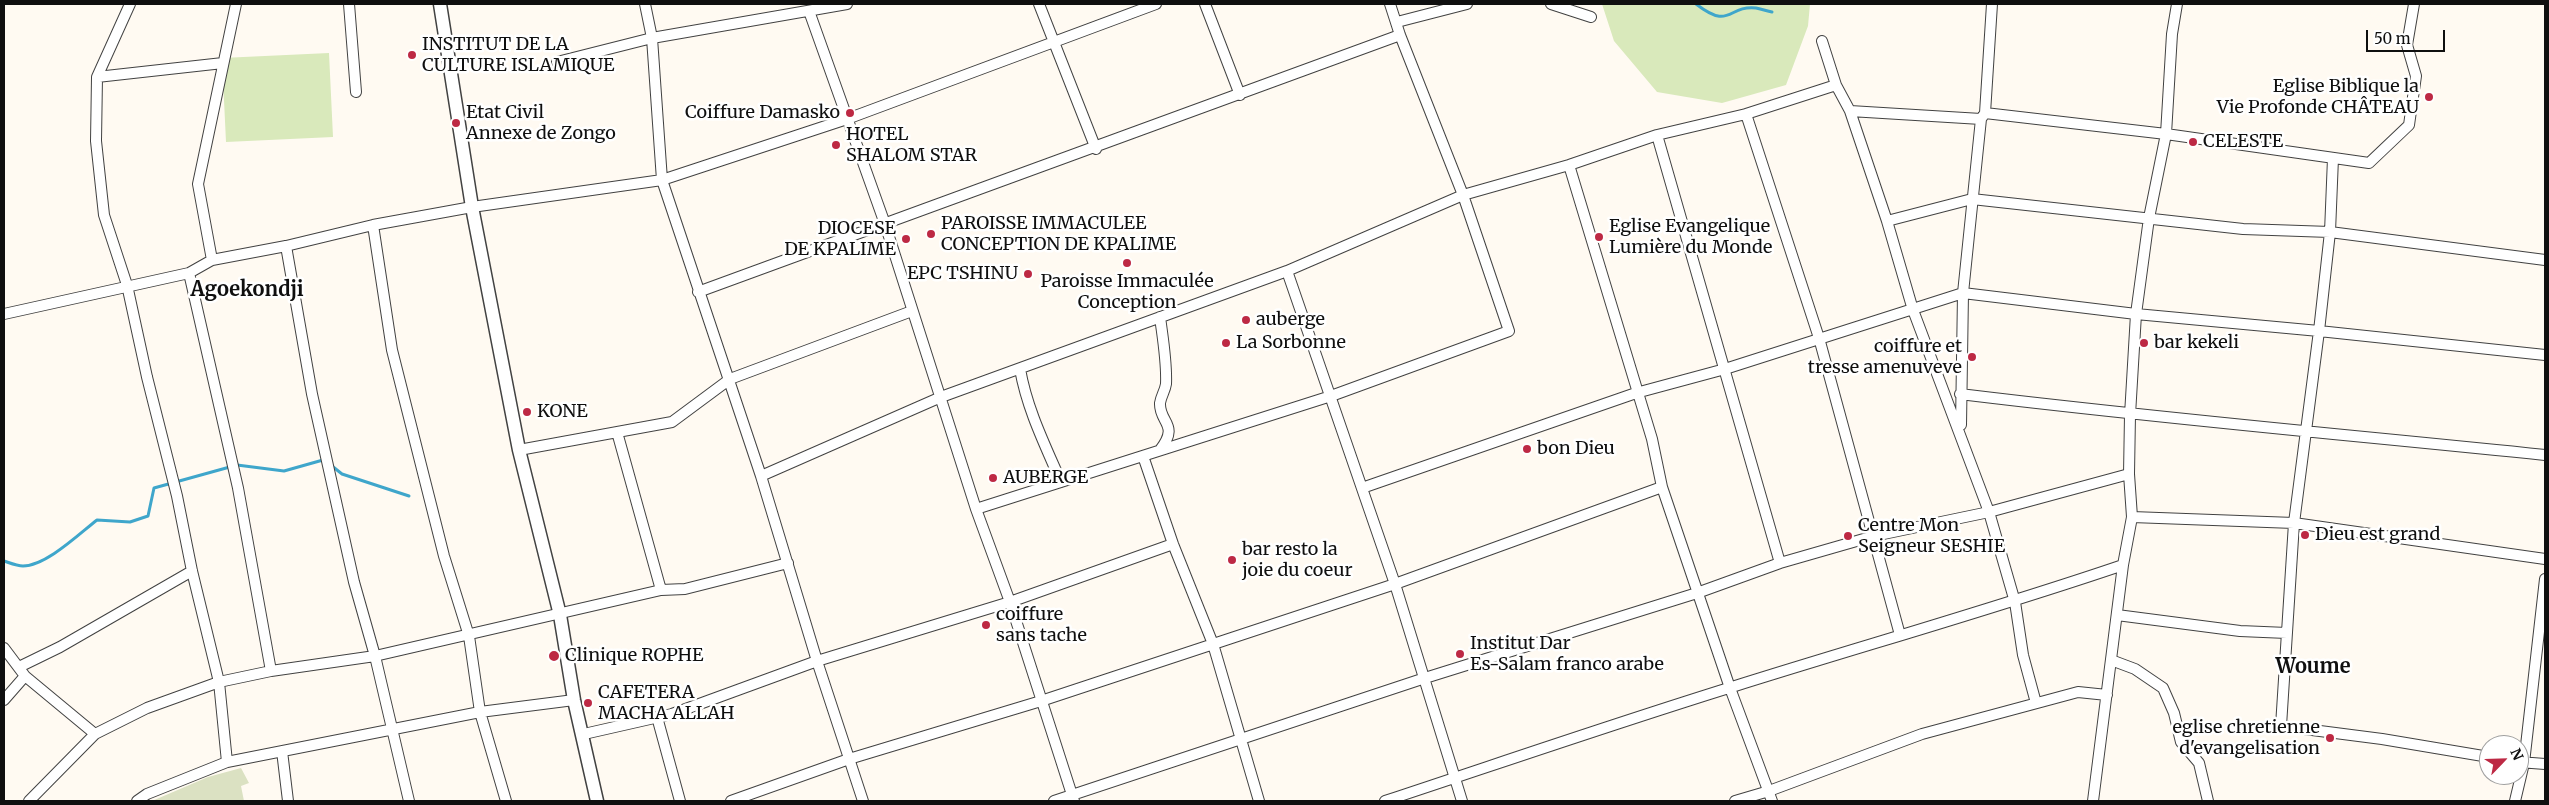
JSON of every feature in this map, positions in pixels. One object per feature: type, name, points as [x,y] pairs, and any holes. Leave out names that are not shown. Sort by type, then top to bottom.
[{"type":"street","points":[[130,4],[96,78],[96,142],[104,215],[127,285],[219,682],[227,762]]},
{"type":"street","points":[[212,260],[198,184],[236,4]]},
{"type":"street","points":[[349,4],[356,92]]},
{"type":"street","points":[[440,4],[472,208],[519,450],[560,615],[574,700],[584,734],[598,801]]},
{"type":"street","points":[[645,4],[652,38],[662,180],[698,292],[730,380],[817,661],[863,801]]},
{"type":"street","points":[[557,62],[652,38],[847,4]]},
{"type":"street","points":[[1039,4],[1096,149]]},
{"type":"street","points":[[4,314],[127,285],[190,273],[212,260],[286,246],[373,225],[472,208],[662,180],[847,119],[1054,44],[1156,4]]},
{"type":"street","points":[[1205,4],[1240,95]]},
{"type":"street","points":[[976,509],[1331,396],[1509,331],[1464,195],[1400,35],[1390,4]]},
{"type":"street","points":[[1397,22],[1467,4]]},
{"type":"street","points":[[1551,4],[1591,17]]},
{"type":"street","points":[[1961,433],[1960,394],[1963,293],[1972,199],[1984,116],[1992,4]]},
{"type":"street","points":[[2093,801],[2123,565],[2132,516],[2129,474],[2130,415],[2136,314],[2149,218],[2166,134],[2172,34],[2177,4]]},
{"type":"street","points":[[1850,111],[1984,116],[2166,134],[2369,163],[2409,125],[2416,76],[2407,46],[2414,4]]},
{"type":"street","points":[[809,11],[885,224],[976,509],[1010,602],[1073,798]]},
{"type":"street","points":[[698,292],[1096,149],[1400,35]]},
{"type":"street","points":[[1822,41],[1836,85],[1850,111],[1887,221],[1913,310],[1961,433],[1989,512],[2015,602],[2023,655],[2036,703]]},
{"type":"street","points":[[96,78],[223,63]]},
{"type":"street","points":[[761,476],[941,397],[1287,271],[1464,195],[1569,165],[1657,135],[1746,114],[1836,85]]},
{"type":"street","points":[[1746,114],[1819,338],[1900,634]]},
{"type":"street","points":[[1657,135],[1780,563]]},
{"type":"street","points":[[2333,158],[2330,232],[2294,523],[2281,726],[2382,739],[2479,755]]},
{"type":"street","points":[[1569,165],[1636,393],[1652,440],[1662,487],[1730,688],[1771,796]]},
{"type":"street","points":[[1887,221],[1972,199],[2244,229],[2330,232],[2545,260]]},
{"type":"street","points":[[373,225],[392,350],[444,556],[469,636],[480,712],[506,801]]},
{"type":"street","points":[[286,246],[312,394],[354,582],[376,656],[391,729],[409,801]]},
{"type":"street","points":[[1287,271],[1395,584],[1462,801]]},
{"type":"street","points":[[190,273],[238,488],[271,671]]},
{"type":"street","points":[[1362,488],[1636,393],[1725,369],[1963,293],[2136,314],[2545,355]]},
{"type":"street","points":[[519,450],[672,422],[730,380],[912,311]]},
{"type":"street","points":[[1160,317],[1166,367],[1166,388],[1160,403],[1169,432],[1168,438],[1160,450]]},
{"type":"street","points":[[1020,369],[1026,397],[1040,438],[1061,482]]},
{"type":"street","points":[[1960,394],[2130,415],[2306,430],[2545,455]]},
{"type":"street","points":[[617,432],[661,590]]},
{"type":"street","points":[[1143,456],[1173,544],[1213,644],[1259,801]]},
{"type":"street","points":[[1054,801],[1073,798],[1425,678],[1697,593],[1780,563],[1874,536],[1989,512],[2129,474]]},
{"type":"street","points":[[732,801],[849,759],[1041,701],[1395,584],[1662,487]]},
{"type":"street","points":[[2132,516],[2294,523],[2545,559]]},
{"type":"street","points":[[584,734],[657,717],[817,661],[1010,602],[1173,544]]},
{"type":"street","points":[[29,801],[95,734],[146,708],[219,682],[271,671],[376,656],[560,615],[661,590],[685,589],[788,563]]},
{"type":"street","points":[[1385,801],[1730,688],[1900,634],[2015,602],[2123,565]]},
{"type":"street","points":[[19,667],[60,646],[192,570]]},
{"type":"street","points":[[2525,735],[2545,579]]},
{"type":"street","points":[[2117,615],[2230,630],[2287,633]]},
{"type":"street","points":[[4,648],[25,676],[95,734]]},
{"type":"street","points":[[2534,659],[2545,660]]},
{"type":"street","points":[[2111,660],[2135,669],[2163,688],[2174,713],[2181,742],[2199,763],[2208,801]]},
{"type":"street","points":[[4,700],[25,676]]},
{"type":"street","points":[[1735,801],[1771,796],[1922,734],[2078,692],[2107,695]]},
{"type":"street","points":[[137,801],[147,794],[227,762],[480,712],[574,700]]},
{"type":"street","points":[[657,717],[680,801]]},
{"type":"street","points":[[282,751],[288,801]]},
{"type":"street","points":[[2529,763],[2545,764]]},
{"type":"street","points":[[2516,801],[2518,785]]},
{"type":"green space","points":[[1602,4],[1810,4],[1808,26],[1786,85],[1722,103],[1657,92],[1614,41]]},
{"type":"green space","points":[[329,53],[333,137],[226,142],[222,58]]},
{"type":"green space","points":[[241,768],[249,783],[241,786],[244,801],[152,801],[208,777]]},
{"type":"waterway","points":[[1696,4],[1716,16],[1728,15],[1747,8],[1772,12]]},
{"type":"waterway","points":[[4,561],[21,566],[32,565],[52,555],[97,520],[130,522],[148,516],[154,488],[237,465],[284,471],[323,460]]},
{"type":"waterway","points":[[332,466],[342,474],[409,496]]},
{"type":"place","name":"INSTITUT DE LA CULTURE ISLAMIQUE","points":[[412,55]]},
{"type":"place","name":"Eglise Biblique la Vie Profonde CHÂTEAU","points":[[2429,97]]},
{"type":"place","name":"Coiffure Damasko","points":[[850,113]]},
{"type":"place","name":"Etat Civil Annexe de Zongo","points":[[456,123]]},
{"type":"place","name":"CELESTE","points":[[2193,142]]},
{"type":"place","name":"HOTEL SHALOM STAR","points":[[836,145]]},
{"type":"place","name":"PAROISSE IMMACULEE CONCEPTION DE KPALIME","points":[[931,234]]},
{"type":"place","name":"Eglise Evangelique Lumière du Monde","points":[[1599,237]]},
{"type":"place","name":"DIOCESE DE KPALIME","points":[[906,239]]},
{"type":"place","name":"Paroisse Immaculée Conception","points":[[1127,263]]},
{"type":"place","name":"EPC TSHINU","points":[[1028,274]]},
{"type":"place","name":"auberge","points":[[1246,320]]},
{"type":"place","name":"La Sorbonne","points":[[1226,343]]},
{"type":"place","name":"bar kekeli","points":[[2144,343]]},
{"type":"place","name":"coiffure et tresse amenuveve","points":[[1972,357]]},
{"type":"place","name":"KONE","points":[[527,412]]},
{"type":"place","name":"bon Dieu","points":[[1527,449]]},
{"type":"place","name":"AUBERGE","points":[[993,478]]},
{"type":"place","name":"Dieu est grand","points":[[2305,535]]},
{"type":"place","name":"Centre Mon Seigneur SESHIE","points":[[1848,536]]},
{"type":"place","name":"bar resto la joie du coeur","points":[[1232,560]]},
{"type":"place","name":"coiffure sans tache","points":[[986,625]]},
{"type":"place","name":"Institut Dar Es-Salam franco arabe","points":[[1460,654]]},
{"type":"place","name":"Clinique ROPHE","points":[[554,656]]},
{"type":"place","name":"CAFETERA MACHA ALLAH","points":[[588,703]]},
{"type":"place","name":"eglise chretienne d'evangelisation","points":[[2330,738]]},
{"type":"district","name":"Agoekondji","points":[[247,290]]},
{"type":"district","name":"Woume","points":[[2313,667]]}]
